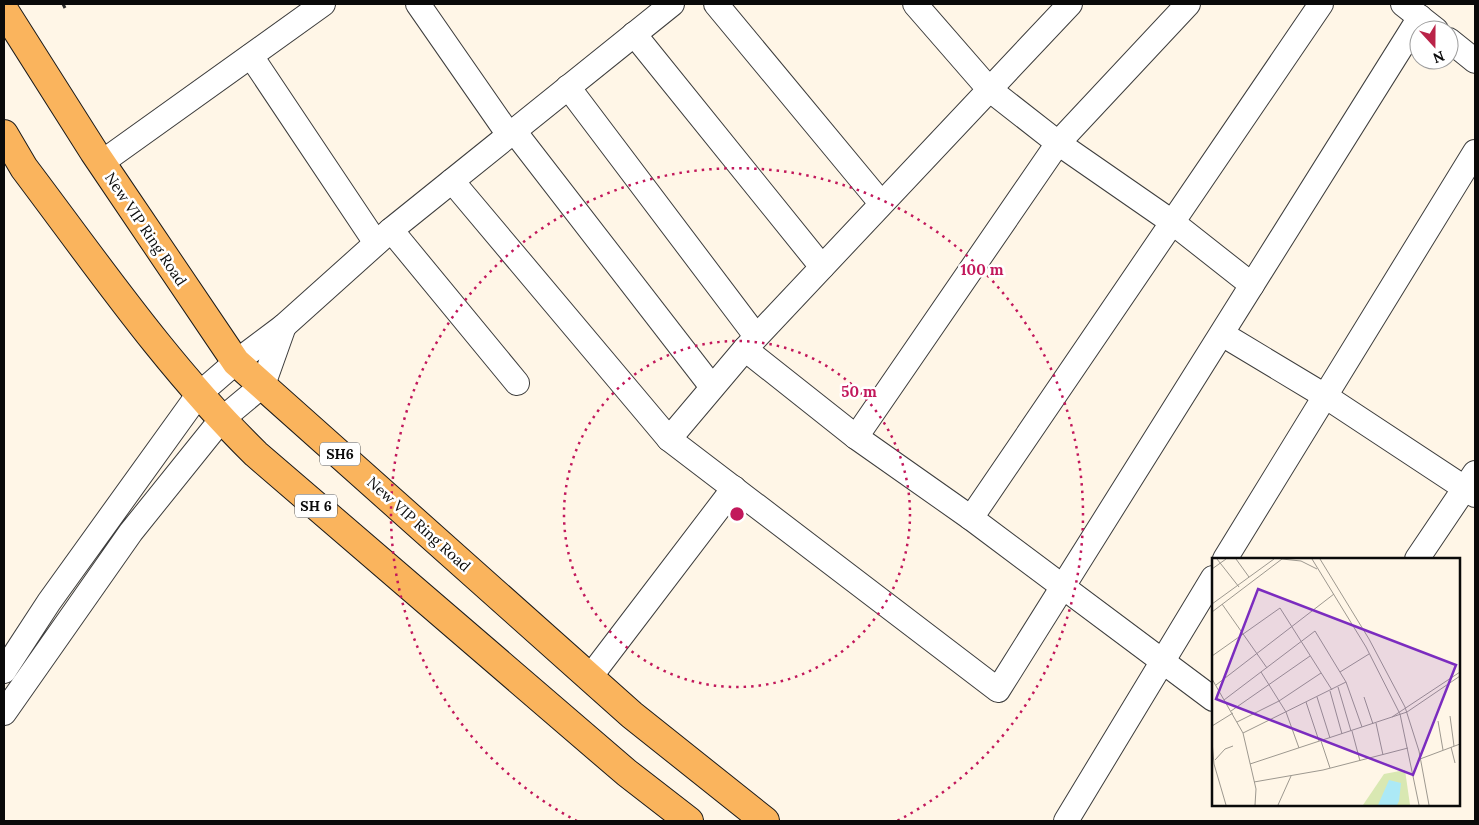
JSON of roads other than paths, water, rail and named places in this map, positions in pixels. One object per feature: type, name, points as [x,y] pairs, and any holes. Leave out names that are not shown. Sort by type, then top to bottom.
[{"type":"main road","name":"New VIP Ring Road","points":[[4,10],[101,162],[236,362],[632,715],[765,821]]},
{"type":"main road","name":"SH 6","points":[[4,134],[30,176],[198,395],[221,420],[256,454],[619,767],[689,821]]},
{"type":"street","points":[[101,162],[323,4]]},
{"type":"street","points":[[418,4],[512,133],[712,387]]},
{"type":"street","points":[[4,672],[48,602],[198,395],[236,362],[284,326],[384,236],[672,4]]},
{"type":"street","points":[[716,4],[882,203]]},
{"type":"street","points":[[914,4],[989,89],[1058,143],[1172,222],[1252,285]]},
{"type":"street","points":[[669,438],[750,342],[1070,4]]},
{"type":"street","points":[[856,437],[1058,143],[1188,4]]},
{"type":"street","points":[[971,518],[1321,4]]},
{"type":"street","points":[[452,181],[669,438],[998,690],[1420,17]]},
{"type":"street","points":[[634,34],[822,267]]},
{"type":"street","points":[[1459,48],[1475,60]]},
{"type":"street","points":[[251,56],[384,236],[517,383]]},
{"type":"street","points":[[568,87],[750,342],[856,437],[971,518],[1212,698]]},
{"type":"street","points":[[1226,558],[1475,152]]},
{"type":"street","points":[[4,712],[124,541],[221,420],[263,385],[284,326]]},
{"type":"street","points":[[1222,334],[1472,485],[1418,558]]},
{"type":"street","points":[[590,677],[734,488]]},
{"type":"street","points":[[1066,821],[1212,580]]}]
